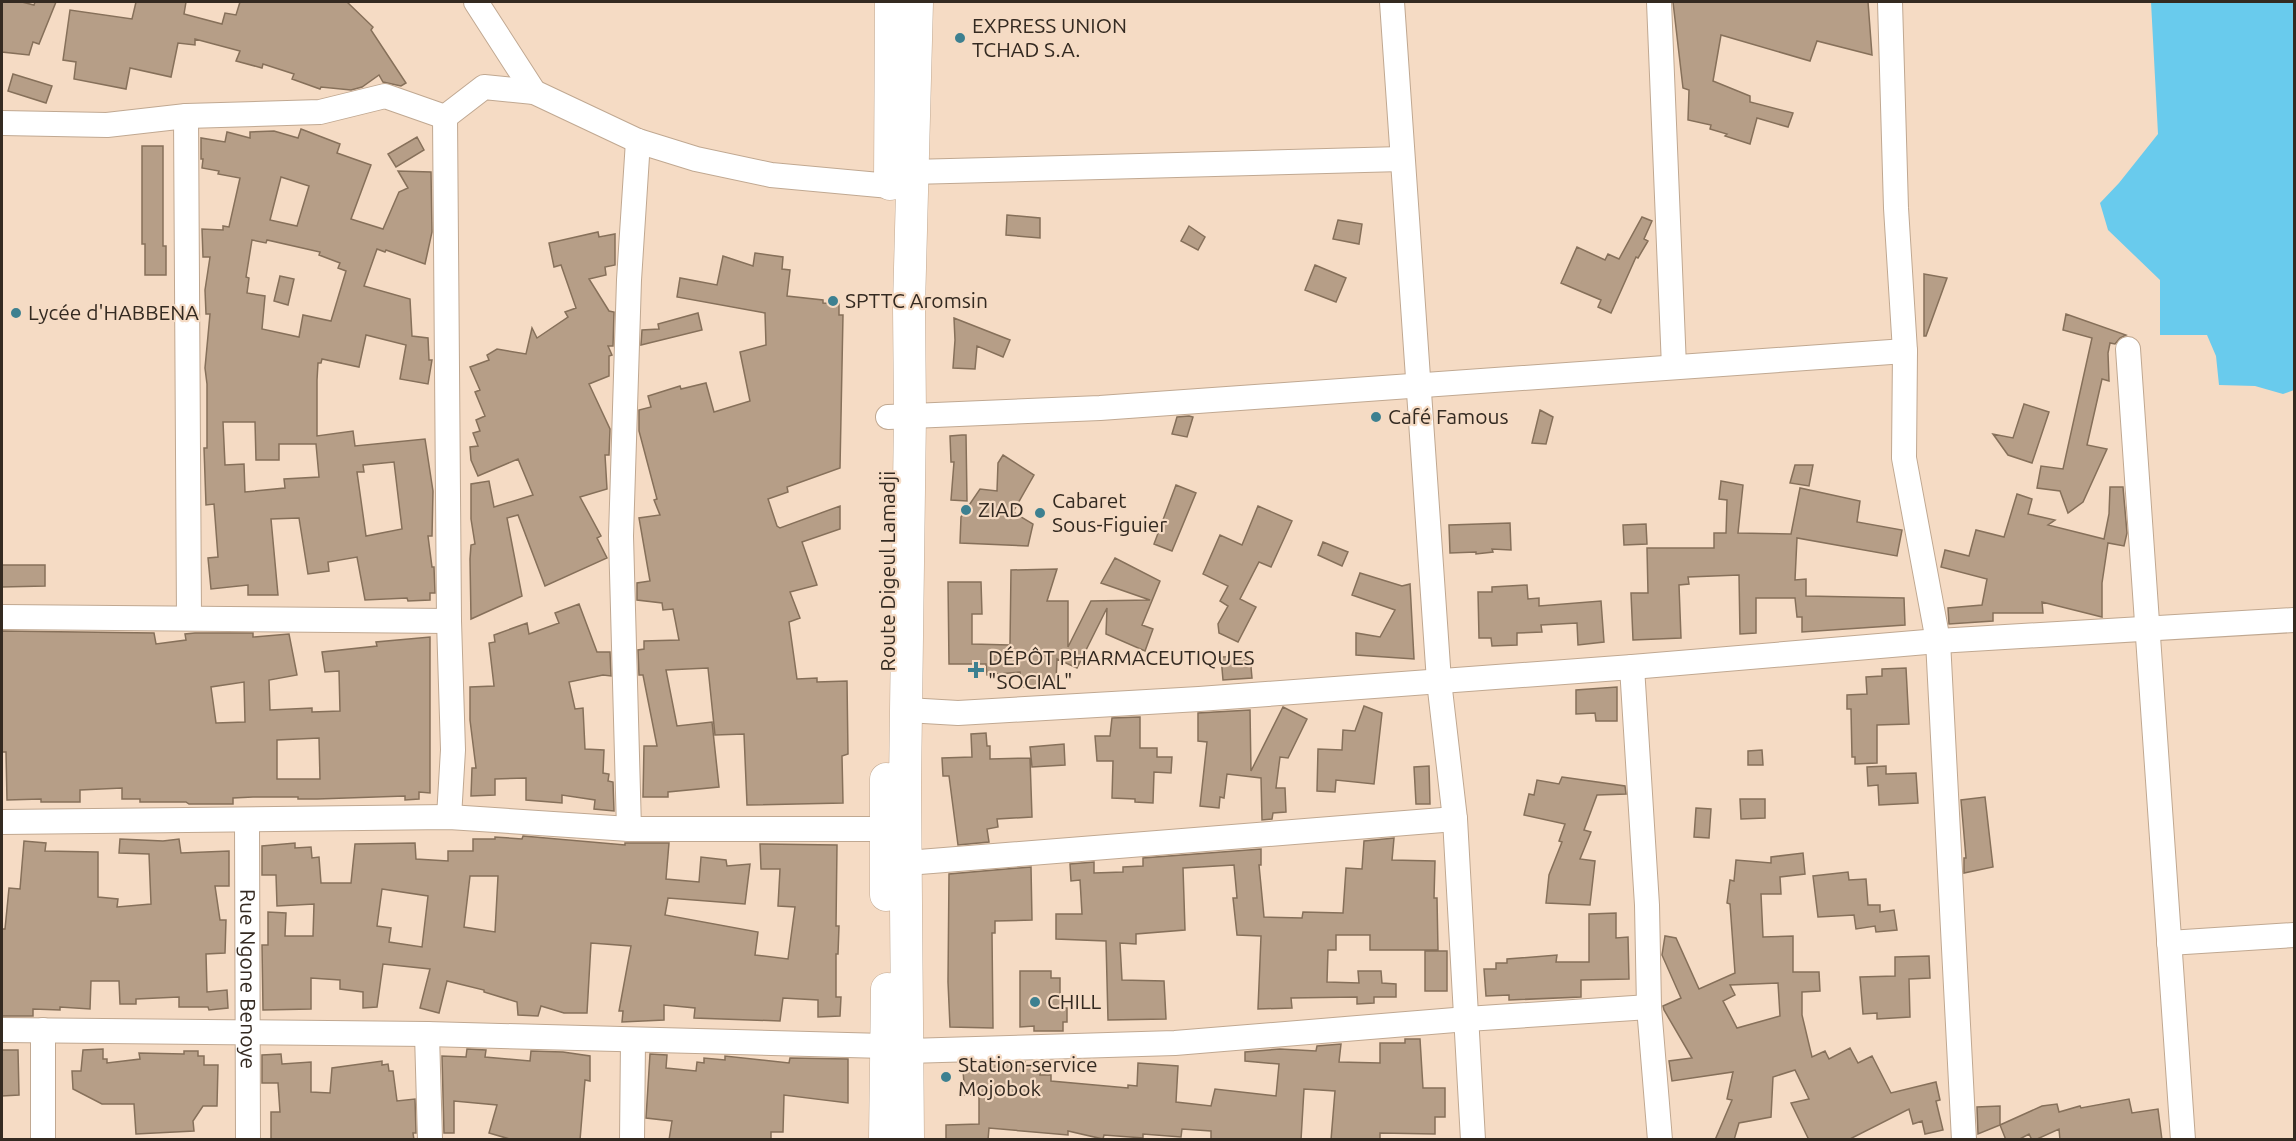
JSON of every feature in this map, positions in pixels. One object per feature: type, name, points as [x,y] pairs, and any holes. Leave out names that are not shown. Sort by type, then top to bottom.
[{"type":"main road","name":"Route Digeul Lamadji","points":[[885,1140],[897,1049],[888,996],[885,829],[899,416],[901,179],[891,2]]},
{"type":"main road","points":[[901,179],[917,2]]},
{"type":"main road","points":[[899,416],[908,710],[907,863],[897,1049],[908,1140]]},
{"type":"street","points":[[476,2],[534,92]]},
{"type":"street","points":[[1392,2],[1439,681],[1455,819],[1473,1140]]},
{"type":"street","points":[[1659,2],[1674,367]]},
{"type":"street","points":[[1890,2],[1896,208],[1905,351],[1904,458],[1938,641],[1964,1140]]},
{"type":"street","points":[[445,117],[484,87],[534,92],[638,141],[696,159],[771,175],[901,179],[1402,159]]},
{"type":"street","points":[[2,123],[107,125],[186,116],[320,112],[385,96],[445,117]]},
{"type":"street","points":[[186,116],[189,618]]},
{"type":"street","points":[[445,117],[449,621],[453,750],[449,817]]},
{"type":"street","points":[[630,829],[621,536],[630,280],[638,141]]},
{"type":"street","points":[[2128,349],[2183,1140]]},
{"type":"street","points":[[899,416],[1100,408],[1905,351]]},
{"type":"street","points":[[2,617],[449,621]]},
{"type":"street","points":[[908,710],[958,713],[1164,701],[1632,668],[1938,641],[2295,620]]},
{"type":"street","points":[[1632,668],[1647,905],[1649,1007],[1660,1140]]},
{"type":"street","points":[[2,822],[449,817],[630,829],[885,829]]},
{"type":"street","points":[[907,863],[1455,819]]},
{"type":"street","name":"Rue Ngone Benoye","points":[[247,820],[248,1140]]},
{"type":"street","points":[[2169,943],[2295,935]]},
{"type":"street","points":[[2,1030],[427,1034],[897,1049],[1175,1043],[1467,1019],[1649,1007]]},
{"type":"street","points":[[43,1030],[43,1140]]},
{"type":"street","points":[[427,1034],[430,1140]]},
{"type":"street","points":[[632,1140],[633,1040]]},
{"type":"water","points":[[2151,2],[2294,2],[2294,390],[2283,394],[2255,386],[2219,385],[2216,356],[2207,335],[2160,335],[2160,280],[2108,230],[2100,203],[2158,134]]},
{"type":"building","points":[[2,2],[22,2],[34,5],[35,2],[56,2],[39,44],[33,42],[29,55],[2,52]]},
{"type":"building","points":[[136,2],[186,2],[184,14],[222,24],[225,13],[236,15],[240,2],[347,2],[373,27],[371,30],[406,83],[401,86],[383,82],[379,75],[362,87],[351,90],[321,87],[320,89],[292,79],[294,74],[263,64],[262,68],[236,61],[240,51],[195,39],[195,45],[178,43],[171,77],[130,68],[126,89],[74,79],[76,62],[63,60],[70,10],[132,19]]},
{"type":"building","points":[[1673,2],[1868,2],[1872,55],[1817,41],[1810,61],[1721,35],[1713,81],[1750,96],[1750,102],[1793,113],[1788,127],[1757,118],[1750,144],[1710,129],[1711,125],[1688,120],[1689,90],[1683,88]]},
{"type":"building","points":[[13,74],[52,86],[46,103],[8,91]]},
{"type":"building","points":[[301,129],[340,144],[337,153],[371,165],[351,219],[383,229],[399,192],[408,188],[398,171],[431,172],[432,232],[425,264],[377,249],[364,286],[410,299],[412,336],[428,338],[429,360],[432,360],[428,384],[400,379],[406,345],[366,335],[359,367],[322,359],[321,363],[318,363],[317,380],[317,436],[353,431],[355,446],[425,439],[433,491],[432,536],[428,536],[432,567],[434,567],[435,593],[430,593],[430,600],[408,601],[407,598],[365,600],[357,557],[328,562],[329,571],[308,574],[299,518],[271,519],[278,595],[248,595],[248,585],[211,589],[208,558],[218,557],[214,504],[206,505],[204,448],[207,448],[207,384],[205,368],[210,314],[206,314],[205,290],[210,257],[203,257],[202,229],[223,230],[223,226],[229,227],[240,178],[202,168],[201,138],[225,142],[227,132],[250,138],[250,132],[274,131],[298,138]],"holes":[[[281,177],[309,186],[297,226],[270,220]],[[252,240],[266,243],[267,240],[320,252],[319,255],[340,263],[338,268],[346,271],[331,321],[303,315],[299,337],[262,329],[265,296],[247,293],[249,278],[246,277]],[[223,422],[255,422],[256,460],[279,460],[279,444],[316,444],[319,477],[284,479],[285,488],[245,492],[244,464],[225,465]],[[394,462],[402,529],[366,536],[357,472],[364,472],[363,465]]]},
{"type":"building","points":[[417,137],[424,150],[396,167],[388,154]]},
{"type":"building","points":[[142,146],[163,146],[163,246],[166,246],[166,275],[145,275],[145,244],[142,244]]},
{"type":"building","points":[[1007,215],[1040,218],[1040,238],[1006,235]]},
{"type":"building","points":[[1642,217],[1652,221],[1644,239],[1648,241],[1638,258],[1636,257],[1611,313],[1598,307],[1601,300],[1561,283],[1577,247],[1605,260],[1608,254],[1619,259]]},
{"type":"building","points":[[1338,220],[1362,224],[1359,244],[1333,239]]},
{"type":"building","points":[[1189,226],[1205,237],[1198,250],[1181,241]]},
{"type":"building","points":[[598,232],[599,237],[615,234],[615,265],[605,267],[606,275],[589,279],[609,311],[614,312],[613,346],[608,346],[612,355],[609,356],[609,376],[589,384],[610,429],[609,455],[605,455],[607,489],[580,497],[601,536],[597,538],[607,558],[545,586],[518,515],[507,518],[522,596],[471,619],[470,559],[471,545],[475,544],[471,519],[471,484],[489,481],[494,507],[533,495],[518,459],[478,476],[471,460],[470,447],[478,446],[473,433],[480,431],[476,420],[485,416],[475,392],[480,390],[470,367],[489,360],[487,355],[497,349],[526,354],[532,328],[537,338],[568,317],[565,312],[576,308],[561,265],[554,267],[549,243]]},
{"type":"building","points":[[755,253],[783,257],[782,269],[790,270],[787,296],[839,304],[839,315],[843,315],[840,468],[787,487],[788,492],[768,499],[777,526],[780,528],[840,506],[840,529],[802,542],[817,585],[790,592],[800,618],[789,622],[797,679],[817,678],[817,682],[847,681],[848,754],[842,756],[843,803],[747,805],[744,734],[715,735],[708,668],[666,670],[677,726],[712,722],[719,787],[668,792],[668,797],[643,797],[644,746],[657,746],[643,675],[639,675],[638,650],[644,649],[644,641],[679,640],[673,609],[663,610],[662,603],[637,600],[637,583],[650,581],[639,518],[660,515],[654,500],[657,499],[639,431],[639,410],[651,407],[648,396],[680,386],[681,389],[706,383],[714,412],[750,401],[740,352],[766,345],[765,313],[677,297],[680,278],[717,285],[723,256],[753,266]]},
{"type":"building","points":[[1315,265],[1346,278],[1336,302],[1305,290]]},
{"type":"building","points":[[1924,274],[1947,278],[1926,336],[1924,336]]},
{"type":"building","points":[[280,276],[294,279],[288,305],[274,301]]},
{"type":"building","points":[[698,313],[702,330],[641,345],[642,330],[659,329],[658,324]]},
{"type":"building","points":[[2066,314],[2126,335],[2115,344],[2110,343],[2109,381],[2102,379],[2087,445],[2107,449],[2083,502],[2068,513],[2060,491],[2037,488],[2041,466],[2063,469],[2092,338],[2063,330]]},
{"type":"building","points":[[954,318],[1010,340],[1003,357],[977,346],[975,369],[953,368]]},
{"type":"building","points":[[2024,404],[2049,412],[2032,463],[2008,455],[1993,434],[2013,438]]},
{"type":"building","points":[[1540,410],[1553,417],[1546,444],[1532,443]]},
{"type":"building","points":[[1177,417],[1193,417],[1187,437],[1172,434]]},
{"type":"building","points":[[966,435],[967,501],[951,500],[954,462],[951,462],[950,436]]},
{"type":"building","points":[[1003,455],[1034,475],[1013,512],[1033,524],[1028,546],[960,543],[961,517],[980,489],[997,491],[998,463]]},
{"type":"building","points":[[1795,465],[1813,465],[1809,486],[1790,483]]},
{"type":"building","points":[[1721,481],[1743,485],[1738,533],[1791,534],[1800,488],[1860,501],[1857,522],[1902,530],[1897,556],[1797,538],[1795,580],[1806,579],[1806,596],[1904,598],[1905,625],[1802,632],[1802,617],[1797,617],[1795,598],[1756,598],[1756,633],[1740,634],[1739,575],[1688,577],[1689,584],[1679,585],[1681,638],[1633,640],[1631,593],[1648,593],[1647,548],[1714,548],[1714,533],[1726,533],[1727,500],[1719,499]]},
{"type":"building","points":[[1176,485],[1196,493],[1172,551],[1154,544]]},
{"type":"building","points":[[2110,487],[2123,487],[2127,533],[2124,546],[2108,543],[2102,583],[2102,617],[2042,602],[2043,613],[1993,613],[1993,621],[1949,624],[1948,608],[1982,605],[1987,579],[1941,567],[1945,550],[1969,556],[1976,530],[2004,537],[2017,494],[2032,499],[2028,514],[2055,520],[2048,525],[2104,539],[2109,514]]},
{"type":"building","points":[[1258,506],[1292,521],[1271,567],[1259,562],[1240,599],[1256,607],[1238,642],[1219,633],[1218,624],[1228,606],[1220,601],[1228,586],[1203,574],[1220,535],[1242,545]]},
{"type":"building","points":[[1510,523],[1511,550],[1492,549],[1493,552],[1476,554],[1476,552],[1450,553],[1449,525]]},
{"type":"building","points":[[1646,524],[1647,544],[1624,545],[1623,525]]},
{"type":"building","points":[[1323,542],[1348,552],[1342,566],[1318,555]]},
{"type":"building","points":[[1115,558],[1160,581],[1142,625],[1153,629],[1145,651],[1106,634],[1107,608],[1077,668],[1057,659],[1056,681],[1039,681],[1040,686],[1022,687],[1020,672],[987,675],[986,664],[949,664],[948,582],[981,582],[982,614],[972,614],[972,644],[1010,645],[1011,570],[1057,569],[1047,601],[1068,601],[1068,647],[1091,601],[1150,600],[1101,583]]},
{"type":"building","points":[[2,565],[45,565],[45,586],[2,587]]},
{"type":"building","points":[[1360,573],[1402,586],[1410,584],[1414,659],[1356,655],[1356,633],[1380,637],[1395,610],[1352,595]]},
{"type":"building","points":[[1527,585],[1528,599],[1539,598],[1539,606],[1601,601],[1604,642],[1578,645],[1577,623],[1541,625],[1542,632],[1517,633],[1517,645],[1492,646],[1491,638],[1479,638],[1478,592],[1492,592],[1492,587]]},
{"type":"building","points":[[579,604],[597,652],[610,652],[611,676],[603,675],[569,682],[575,709],[583,708],[585,749],[604,750],[603,773],[609,774],[608,781],[613,782],[614,811],[594,809],[595,800],[562,795],[562,803],[526,800],[526,778],[495,779],[495,795],[471,796],[472,768],[476,768],[470,720],[470,687],[494,686],[489,643],[495,642],[494,635],[527,623],[529,634],[559,623],[555,613]]},
{"type":"building","points":[[2,631],[154,633],[156,644],[186,640],[185,634],[195,633],[253,633],[253,637],[289,634],[297,675],[269,680],[270,710],[312,708],[312,712],[340,711],[339,671],[325,672],[322,652],[377,646],[376,642],[430,637],[430,793],[419,792],[419,799],[405,800],[405,796],[317,799],[253,797],[233,798],[233,804],[189,804],[122,799],[122,788],[80,790],[80,802],[41,802],[41,799],[7,800],[6,752],[2,752]],"holes":[[[244,682],[245,722],[216,723],[211,687]],[[319,738],[320,779],[277,779],[277,740]]]},
{"type":"building","points":[[1250,656],[1252,678],[1223,680],[1221,657]]},
{"type":"building","points":[[1906,668],[1909,724],[1877,725],[1877,763],[1855,764],[1855,757],[1852,757],[1851,709],[1847,709],[1847,695],[1867,694],[1866,677],[1882,676],[1882,669]]},
{"type":"building","points":[[1617,687],[1617,721],[1596,721],[1595,713],[1576,714],[1576,690]]},
{"type":"building","points":[[1364,706],[1382,713],[1374,784],[1336,780],[1335,792],[1317,791],[1318,749],[1342,750],[1343,730],[1355,731]]},
{"type":"building","points":[[1283,707],[1307,719],[1288,758],[1280,757],[1276,788],[1285,788],[1286,812],[1273,813],[1272,819],[1262,820],[1261,778],[1227,774],[1224,798],[1220,797],[1219,808],[1200,806],[1207,742],[1198,741],[1198,713],[1250,710],[1251,771]]},
{"type":"building","points":[[1140,717],[1140,748],[1157,748],[1157,757],[1172,757],[1171,773],[1154,772],[1153,803],[1112,798],[1113,761],[1097,761],[1095,736],[1110,736],[1112,718]]},
{"type":"building","points":[[986,733],[987,746],[990,746],[990,759],[1030,758],[1032,817],[997,819],[998,827],[987,829],[989,842],[958,845],[949,776],[943,776],[942,758],[972,757],[971,734]]},
{"type":"building","points":[[1064,744],[1065,765],[1032,767],[1030,747]]},
{"type":"building","points":[[1762,750],[1763,765],[1748,765],[1748,751]]},
{"type":"building","points":[[1429,766],[1430,804],[1416,804],[1414,767]]},
{"type":"building","points":[[1886,766],[1886,774],[1916,773],[1918,803],[1879,805],[1878,785],[1868,786],[1867,767]]},
{"type":"building","points":[[1562,777],[1625,786],[1626,794],[1597,795],[1584,830],[1591,832],[1580,859],[1595,861],[1590,905],[1546,903],[1549,875],[1562,842],[1559,841],[1565,824],[1524,815],[1529,794],[1534,795],[1537,780],[1559,784]]},
{"type":"building","points":[[1985,797],[1993,867],[1964,873],[1964,858],[1966,858],[1961,800]]},
{"type":"building","points":[[1740,799],[1765,799],[1765,818],[1741,819]]},
{"type":"building","points":[[1696,808],[1711,809],[1709,838],[1694,837]]},
{"type":"building","points":[[523,836],[625,845],[625,843],[669,843],[666,879],[699,882],[701,857],[726,860],[727,866],[750,864],[745,904],[668,898],[665,915],[758,932],[755,955],[788,959],[795,907],[778,906],[780,869],[761,869],[760,844],[837,845],[836,926],[839,926],[838,954],[836,954],[836,997],[841,997],[840,1016],[818,1017],[818,1000],[783,998],[780,1021],[694,1018],[695,1008],[664,1005],[664,1020],[622,1022],[623,1011],[619,1011],[631,946],[591,943],[587,1013],[564,1013],[541,1006],[538,1016],[518,1015],[517,1002],[484,992],[484,990],[447,981],[439,1013],[420,1008],[430,969],[383,964],[377,1007],[363,1008],[363,992],[340,989],[340,980],[311,978],[311,1009],[263,1010],[262,945],[268,945],[268,912],[286,913],[285,936],[313,936],[314,904],[277,906],[276,875],[262,875],[262,846],[295,843],[295,848],[311,847],[312,858],[319,857],[321,883],[351,883],[355,844],[415,843],[416,859],[448,861],[448,851],[473,851],[473,839],[495,839],[495,837],[522,839]],"holes":[[[470,876],[498,876],[495,932],[464,927]],[[382,889],[428,896],[422,947],[389,942],[391,928],[377,926]]]},
{"type":"building","points":[[1394,838],[1392,860],[1435,861],[1434,898],[1437,898],[1438,950],[1370,950],[1370,935],[1336,935],[1336,950],[1328,950],[1327,982],[1359,983],[1358,971],[1381,971],[1382,983],[1396,984],[1396,997],[1374,997],[1374,1003],[1357,1004],[1357,997],[1291,998],[1292,1008],[1258,1009],[1261,936],[1237,935],[1233,898],[1237,898],[1234,865],[1183,868],[1185,930],[1136,934],[1136,944],[1120,943],[1122,980],[1164,981],[1166,1019],[1108,1020],[1106,941],[1056,939],[1056,914],[1082,914],[1080,880],[1071,881],[1070,864],[1094,862],[1094,873],[1123,872],[1123,867],[1143,866],[1143,858],[1261,849],[1261,865],[1259,865],[1264,917],[1302,918],[1303,912],[1343,913],[1346,868],[1362,869],[1364,841]]},
{"type":"building","points":[[120,839],[163,841],[179,839],[181,853],[229,851],[229,886],[215,886],[220,920],[226,920],[225,953],[206,954],[207,992],[227,990],[228,1008],[209,1010],[208,1007],[179,1007],[179,997],[136,999],[136,1004],[120,1004],[119,981],[91,981],[90,1009],[60,1007],[60,1010],[33,1009],[33,1016],[2,1016],[2,929],[5,929],[9,888],[20,889],[24,841],[46,843],[45,851],[98,852],[98,897],[118,899],[117,907],[151,904],[149,854],[119,853]]},
{"type":"building","points":[[1803,853],[1805,874],[1780,877],[1781,894],[1761,894],[1763,937],[1793,936],[1793,972],[1819,972],[1820,991],[1802,992],[1802,1015],[1812,1057],[1825,1051],[1829,1059],[1850,1048],[1858,1063],[1872,1056],[1891,1093],[1936,1082],[1940,1100],[1936,1101],[1943,1130],[1925,1134],[1922,1121],[1913,1124],[1909,1109],[1848,1140],[1809,1140],[1791,1103],[1809,1099],[1795,1070],[1773,1077],[1771,1117],[1739,1123],[1734,1140],[1715,1140],[1732,1100],[1727,1099],[1733,1072],[1672,1081],[1669,1061],[1692,1058],[1663,1006],[1681,998],[1662,955],[1665,936],[1676,938],[1699,989],[1735,973],[1730,904],[1727,903],[1730,880],[1734,881],[1736,860],[1771,863],[1771,857]],"holes":[[[1778,983],[1780,1016],[1737,1028],[1723,1001],[1735,995],[1730,985]]]},
{"type":"building","points":[[1031,867],[1032,920],[995,921],[995,933],[992,933],[993,1028],[950,1027],[949,874]]},
{"type":"building","points":[[1848,872],[1849,880],[1866,879],[1868,905],[1880,905],[1880,912],[1894,910],[1897,930],[1876,932],[1875,926],[1856,929],[1854,915],[1818,917],[1813,876]]},
{"type":"building","points":[[1616,913],[1616,938],[1628,937],[1629,979],[1581,980],[1581,997],[1509,1000],[1509,995],[1486,996],[1484,969],[1496,969],[1496,963],[1507,963],[1507,959],[1557,955],[1556,962],[1589,962],[1589,914]]},
{"type":"building","points":[[1425,951],[1447,951],[1447,991],[1425,991]]},
{"type":"building","points":[[1929,956],[1930,978],[1909,979],[1910,1017],[1877,1019],[1877,1013],[1863,1014],[1860,977],[1895,976],[1895,957]]},
{"type":"building","points":[[1020,971],[1051,971],[1051,978],[1060,978],[1060,1008],[1067,1008],[1067,1022],[1063,1022],[1063,1031],[1034,1031],[1034,1026],[1020,1027]]},
{"type":"building","points":[[1405,1039],[1420,1039],[1423,1088],[1445,1088],[1445,1117],[1435,1117],[1435,1134],[1380,1133],[1380,1140],[1331,1140],[1335,1091],[1304,1089],[1301,1140],[1211,1140],[1211,1131],[1182,1129],[1181,1137],[1143,1134],[1143,1138],[1104,1135],[1103,1139],[1068,1131],[1068,1135],[989,1128],[988,1140],[946,1140],[946,1125],[979,1124],[979,1093],[965,1095],[963,1071],[986,1069],[986,1063],[1025,1062],[1025,1064],[1041,1065],[1040,1075],[1051,1075],[1051,1081],[1128,1088],[1128,1085],[1137,1086],[1138,1063],[1178,1066],[1176,1102],[1211,1106],[1215,1089],[1276,1096],[1279,1064],[1245,1061],[1245,1052],[1280,1049],[1316,1051],[1317,1046],[1341,1044],[1339,1062],[1380,1063],[1380,1043],[1405,1043]]},
{"type":"building","points":[[103,1049],[103,1059],[107,1059],[107,1063],[140,1059],[139,1053],[184,1054],[184,1051],[198,1051],[198,1056],[204,1056],[204,1065],[218,1065],[217,1106],[203,1106],[193,1121],[194,1131],[136,1134],[134,1104],[102,1104],[73,1089],[72,1071],[81,1071],[83,1050]]},
{"type":"building","points":[[467,1049],[486,1050],[485,1057],[530,1061],[531,1051],[590,1056],[590,1081],[585,1080],[580,1140],[513,1140],[489,1133],[497,1105],[454,1101],[454,1133],[444,1133],[442,1056],[466,1057]]},
{"type":"building","points":[[2,1050],[18,1050],[19,1095],[2,1096]]},
{"type":"building","points":[[281,1054],[282,1064],[311,1062],[311,1092],[330,1093],[332,1068],[382,1061],[382,1065],[388,1064],[389,1071],[393,1071],[397,1101],[415,1099],[416,1133],[413,1133],[414,1140],[271,1140],[271,1112],[280,1112],[278,1083],[262,1083],[262,1055]]},
{"type":"building","points":[[650,1054],[667,1055],[666,1068],[696,1071],[697,1062],[704,1063],[704,1058],[725,1060],[725,1056],[789,1063],[790,1058],[848,1059],[848,1103],[784,1095],[783,1132],[771,1132],[771,1140],[669,1140],[672,1121],[646,1118]]},
{"type":"building","points":[[2129,1099],[2132,1113],[2158,1109],[2162,1140],[2060,1140],[2059,1129],[2035,1140],[2032,1140],[2029,1134],[2018,1140],[2006,1140],[2000,1125],[2042,1106],[2057,1104],[2059,1112],[2080,1106],[2081,1108]]},
{"type":"building","points":[[2000,1106],[2000,1125],[1978,1134],[1977,1107]]},
{"type":"place","name":"EXPRESS UNION TCHAD S.A.","points":[[960,38]]},
{"type":"place","name":"SPTTC Aromsin","points":[[833,301]]},
{"type":"place","name":"Lycée d'HABBENA","points":[[16,313]]},
{"type":"place","name":"Café Famous","points":[[1376,417]]},
{"type":"place","name":"ZIAD","points":[[966,510]]},
{"type":"place","name":"Cabaret Sous-Figuier","points":[[1040,513]]},
{"type":"place","name":"DÉPÔT PHARMACEUTIQUES \"SOCIAL\"","points":[[976,670]]},
{"type":"place","name":"CHILL","points":[[1035,1002]]},
{"type":"place","name":"Station-service Mojobok","points":[[946,1077]]}]
